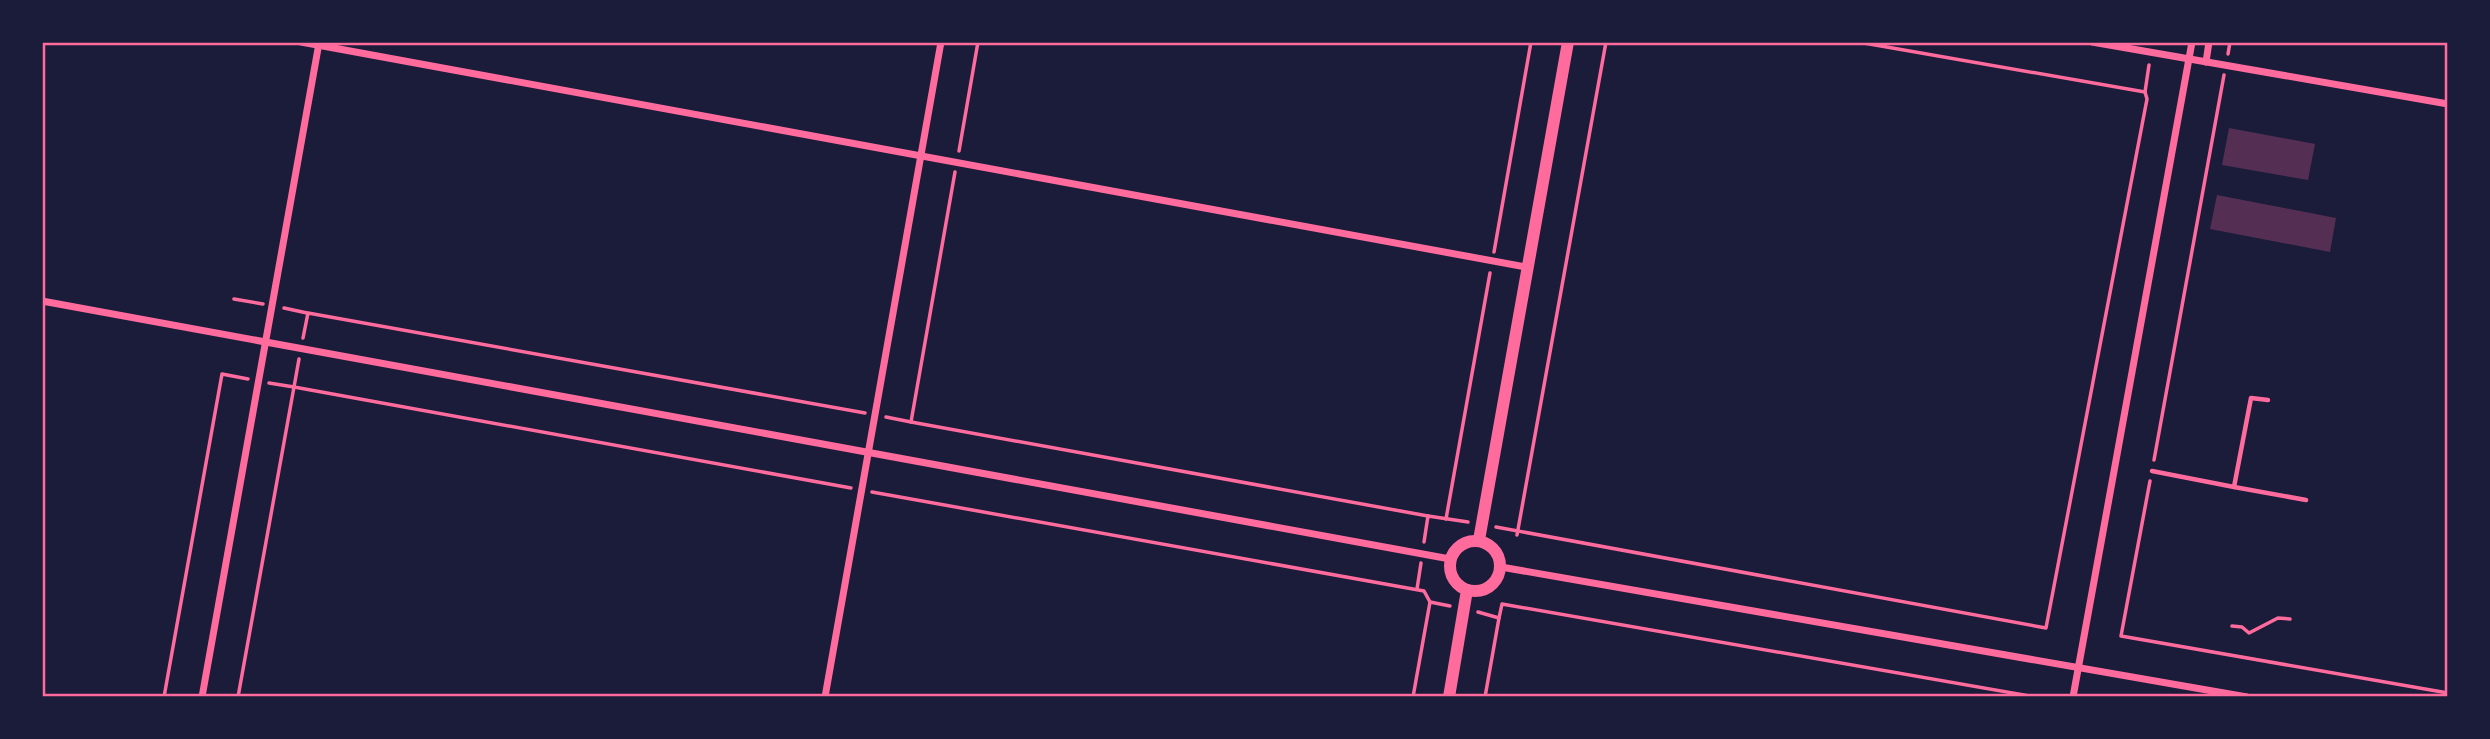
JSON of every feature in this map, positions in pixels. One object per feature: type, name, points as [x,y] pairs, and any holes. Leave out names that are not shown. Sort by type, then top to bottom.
[{"type":"main road","points":[[1479,540],[1568,42]]},
{"type":"main road","points":[[1479,540],[1495,550],[1501,567],[1493,584],[1476,591],[1467,590],[1453,578],[1450,559],[1461,544],[1479,540]]},
{"type":"main road","points":[[1449,697],[1467,590]]},
{"type":"street","points":[[302,42],[1527,267]]},
{"type":"street","points":[[825,697],[941,42]]},
{"type":"street","points":[[2092,42],[2448,104]]},
{"type":"street","points":[[2073,697],[2192,42]]},
{"type":"street","points":[[2206,62],[2209,42]]},
{"type":"street","points":[[202,697],[319,43]]},
{"type":"street","points":[[42,301],[1450,559]]},
{"type":"street","points":[[1501,567],[2248,697]]},
{"type":"lane","points":[[2234,486],[2251,398],[2268,400]]},
{"type":"lane","points":[[2152,471],[2306,500]]},
{"type":"path","points":[[911,422],[978,42]]},
{"type":"path","points":[[1446,519],[1531,42]]},
{"type":"path","points":[[1517,533],[1606,42]]},
{"type":"path","points":[[1858,42],[2145,92]]},
{"type":"path","points":[[2230,42],[2121,636],[2448,693]]},
{"type":"path","points":[[839,409],[2046,628],[2147,99],[2145,92],[2151,52]]},
{"type":"path","points":[[164,697],[222,374]]},
{"type":"path","points":[[238,697],[294,387]]},
{"type":"path","points":[[826,483],[1424,591],[1430,602],[1413,697]]},
{"type":"path","points":[[1417,589],[1428,516]]},
{"type":"path","points":[[1430,602],[1499,618]]},
{"type":"path","points":[[1485,697],[1502,604],[2036,697]]},
{"type":"path","points":[[2232,626],[2242,627],[2249,633],[2278,618],[2291,619]]},
{"type":"building","points":[[2229,128],[2315,144],[2308,180],[2222,165]]},
{"type":"building","points":[[2217,195],[2336,218],[2330,252],[2210,229]]}]
